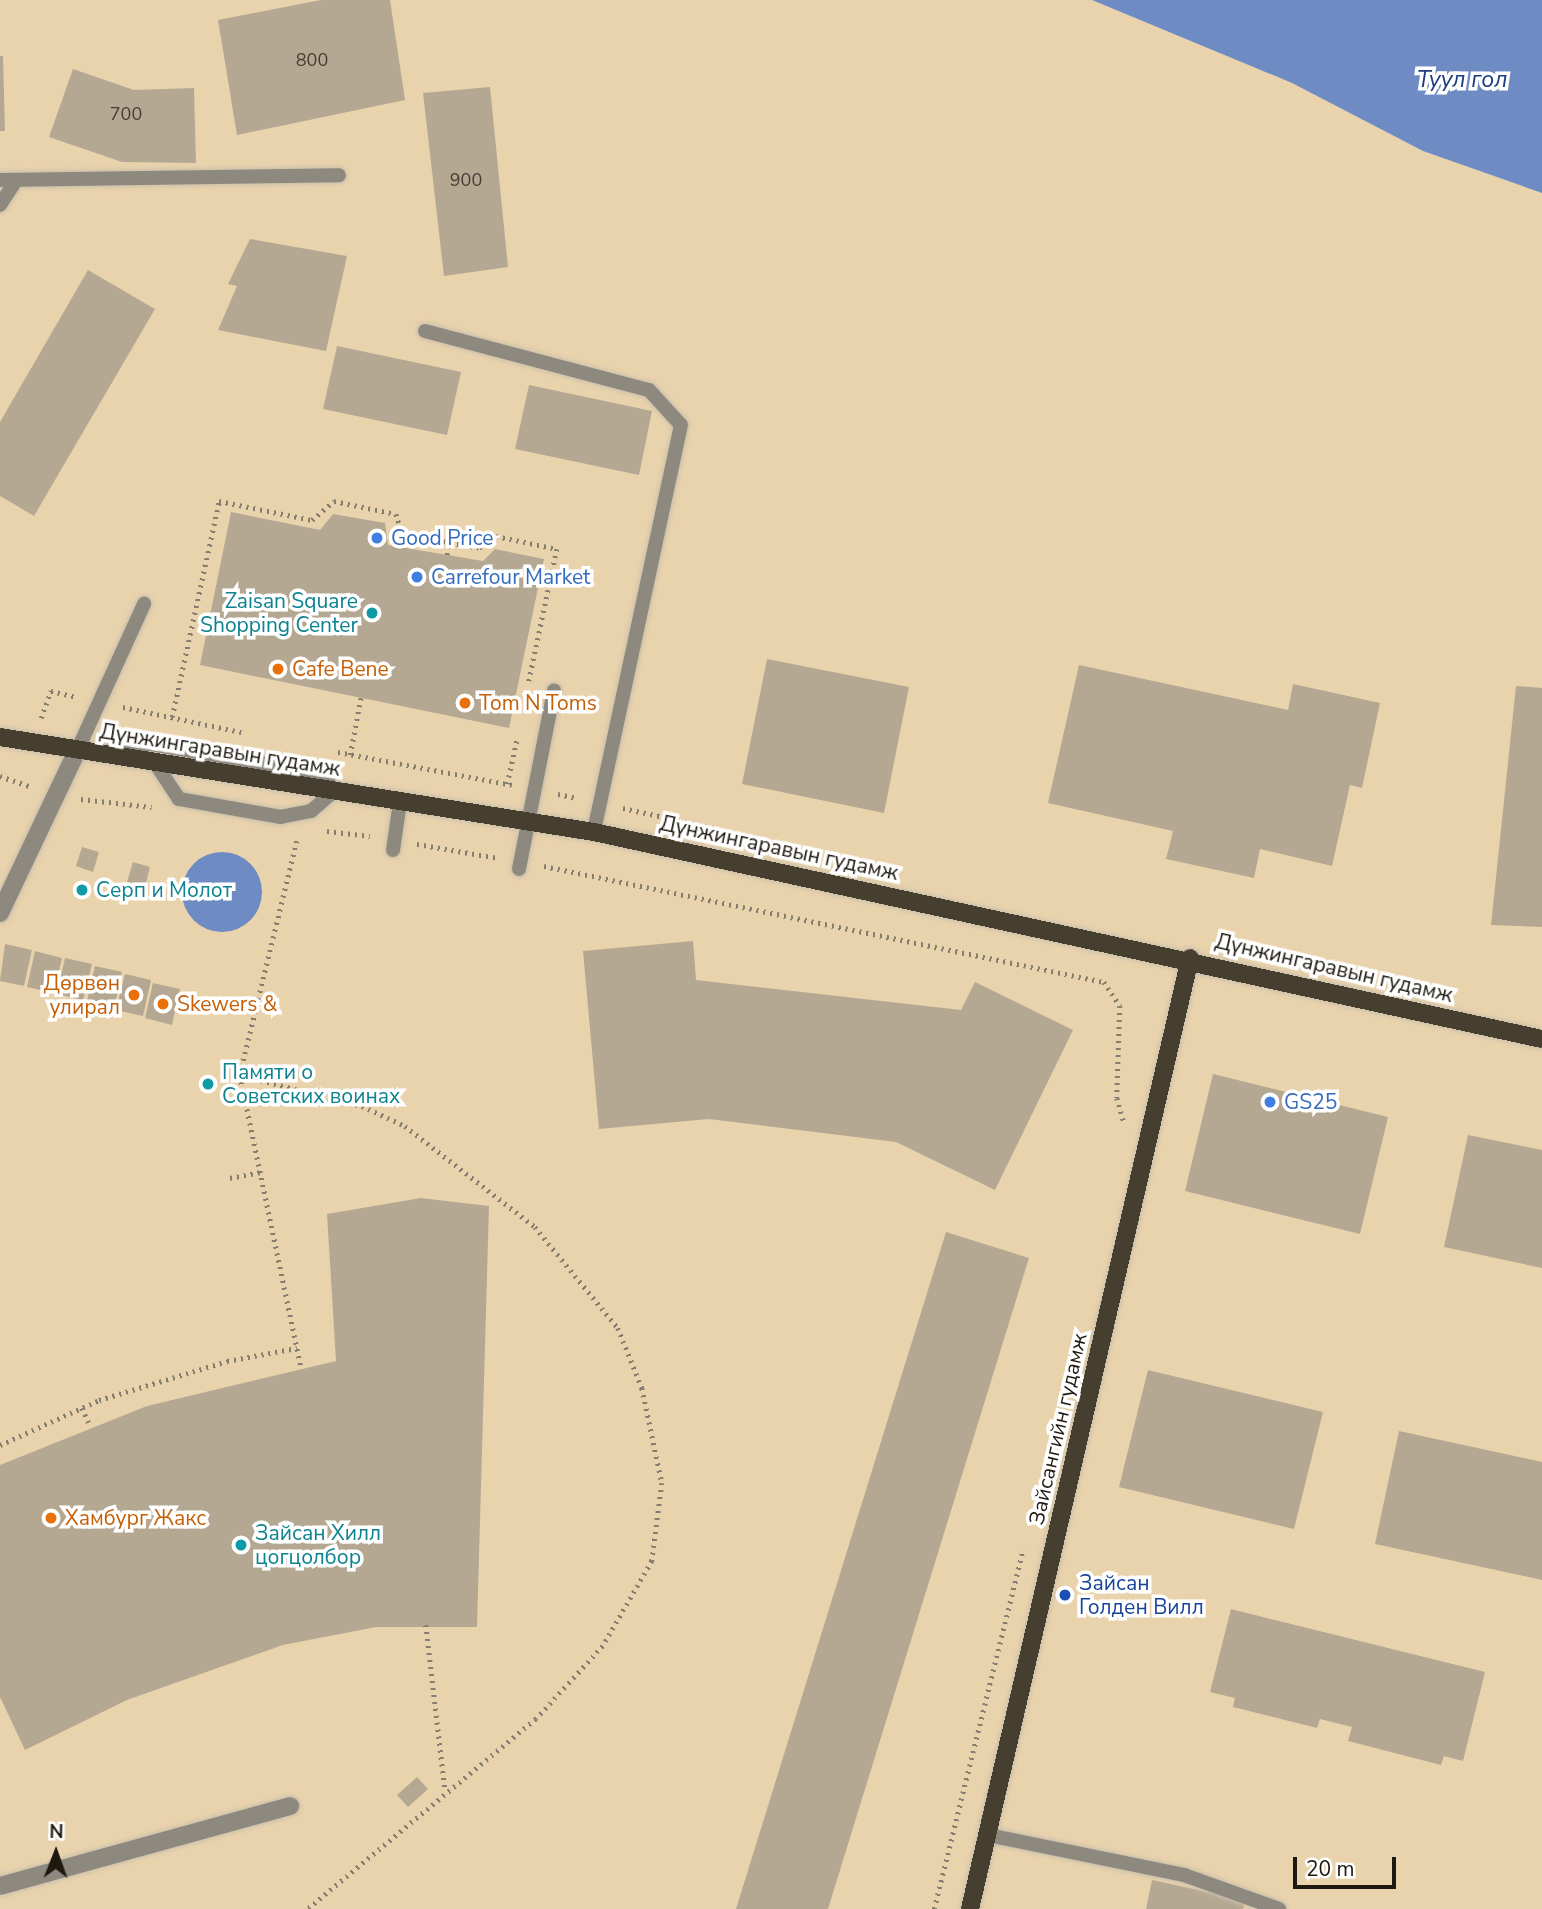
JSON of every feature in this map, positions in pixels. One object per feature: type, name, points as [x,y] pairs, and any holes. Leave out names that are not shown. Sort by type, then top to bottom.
[{"type":"main road","name":"Дүнжингаравын гудамж","points":[[0,737],[594,832],[1189,958],[1542,1039]]},
{"type":"main road","name":"Зайсангийн гудамж","points":[[970,1909],[1189,958]]},
{"type":"street","points":[[0,913],[77,751]]},
{"type":"street","points":[[0,1886],[290,1806]]},
{"type":"lane","points":[[0,205],[8,181],[339,175]]},
{"type":"lane","points":[[425,331],[649,390],[681,425],[594,832]]},
{"type":"lane","points":[[77,751],[145,604]]},
{"type":"lane","points":[[520,865],[554,690]]},
{"type":"lane","points":[[98,754],[151,744],[325,774],[333,792],[312,811],[281,817],[179,799],[155,763]]},
{"type":"lane","points":[[394,845],[400,802]]},
{"type":"lane","points":[[988,1835],[1184,1875],[1279,1909]]},
{"type":"path","points":[[173,717],[219,500],[312,520],[334,501],[396,514],[402,533],[479,548],[496,536],[557,549],[526,692]]},
{"type":"path","points":[[447,555],[449,542]]},
{"type":"path","points":[[350,755],[362,697]]},
{"type":"path","points":[[507,784],[518,732]]},
{"type":"path","points":[[0,776],[56,795],[151,805],[159,813]]},
{"type":"path","points":[[316,835],[333,829],[394,845],[520,865],[1104,982],[1120,1006],[1117,1098],[1124,1139]]},
{"type":"path","points":[[284,839],[297,841],[307,838]]},
{"type":"path","points":[[297,841],[240,1075],[301,1368]]},
{"type":"path","points":[[240,1075],[362,1106],[470,1172],[535,1227],[596,1296],[642,1388],[662,1483],[652,1561],[594,1655],[536,1719],[445,1788],[308,1909]]},
{"type":"path","points":[[230,1178],[260,1172]]},
{"type":"path","points":[[0,1445],[82,1408],[227,1362],[297,1348]]},
{"type":"path","points":[[82,1408],[90,1425]]},
{"type":"path","points":[[934,1909],[1025,1544]]},
{"type":"path","points":[[426,1625],[445,1788]]},
{"type":"shaded area","points":[[0,0],[1092,0],[1292,83],[1423,151],[1542,193],[1542,1909],[0,1909]]},
{"type":"water","name":"Туул гол","points":[[1092,0],[1542,0],[1542,193],[1423,151],[1292,83]]},
{"type":"water","points":[[222,852],[237,855],[250,864],[259,877],[262,892],[259,907],[250,920],[237,929],[222,932],[207,929],[194,920],[185,907],[182,892],[185,877],[194,864],[207,855]]},
{"type":"building","points":[[321,0],[390,0],[405,100],[237,135],[218,20]]},
{"type":"building","points":[[0,56],[3,56],[5,131],[0,131]]},
{"type":"building","points":[[73,69],[134,90],[194,88],[196,163],[122,162],[49,137]]},
{"type":"building","points":[[490,87],[508,267],[444,276],[423,93]]},
{"type":"building","points":[[250,239],[347,256],[326,351],[218,330],[237,286],[228,284]]},
{"type":"building","points":[[88,270],[155,309],[34,516],[0,496],[0,422]]},
{"type":"building","points":[[337,346],[461,372],[447,435],[323,409]]},
{"type":"building","points":[[529,385],[652,411],[639,475],[515,449]]},
{"type":"building","name":"Zaisan Square Shopping Center","points":[[231,512],[320,530],[333,514],[385,523],[388,545],[483,561],[495,549],[544,559],[509,728],[200,665]]},
{"type":"building","points":[[767,659],[909,687],[884,813],[742,784]]},
{"type":"building","points":[[1079,665],[1288,710],[1293,684],[1380,703],[1362,788],[1350,785],[1332,866],[1260,849],[1254,878],[1166,859],[1173,831],[1048,803]]},
{"type":"building","points":[[1516,686],[1542,688],[1542,927],[1491,925]]},
{"type":"building","points":[[82,847],[99,852],[93,872],[76,866]]},
{"type":"building","points":[[133,862],[150,867],[145,887],[127,882]]},
{"type":"building","points":[[693,941],[696,980],[961,1010],[975,982],[1073,1030],[995,1190],[896,1142],[709,1119],[599,1129],[583,951]]},
{"type":"building","points":[[5,944],[32,950],[24,986],[0,981]]},
{"type":"building","points":[[35,951],[62,958],[54,993],[27,987]]},
{"type":"building","points":[[65,958],[92,964],[83,1000],[57,994]]},
{"type":"building","points":[[95,966],[122,972],[114,1008],[87,1001]]},
{"type":"building","name":"Дөрвөн улирал","points":[[125,974],[151,980],[143,1016],[116,1010]]},
{"type":"building","name":"Skewers &","points":[[153,983],[180,989],[172,1025],[145,1018]]},
{"type":"building","points":[[1213,1074],[1388,1117],[1360,1234],[1185,1191]]},
{"type":"building","points":[[1468,1135],[1542,1150],[1542,1268],[1444,1247]]},
{"type":"building","name":"Зайсан Хилл цогцолбор","points":[[421,1198],[489,1206],[477,1627],[376,1627],[283,1645],[127,1700],[25,1750],[0,1697],[0,1465],[147,1406],[336,1361],[327,1214]]},
{"type":"building","points":[[946,1232],[1029,1258],[828,1909],[736,1909]]},
{"type":"building","points":[[1148,1370],[1323,1412],[1294,1529],[1119,1487]]},
{"type":"building","points":[[1399,1431],[1542,1462],[1542,1580],[1375,1544]]},
{"type":"building","points":[[1231,1609],[1485,1672],[1463,1761],[1444,1756],[1441,1765],[1348,1741],[1352,1727],[1320,1719],[1317,1728],[1233,1707],[1235,1698],[1210,1692]]},
{"type":"building","points":[[417,1777],[428,1789],[408,1807],[397,1795]]},
{"type":"building","points":[[1152,1880],[1245,1900],[1243,1909],[1146,1909]]},
{"type":"place","name":"Good Price","points":[[377,538]]},
{"type":"place","name":"Carrefour Market","points":[[417,577]]},
{"type":"place","name":"Zaisan Square Shopping Center","points":[[372,613]]},
{"type":"place","name":"Cafe Bene","points":[[278,669]]},
{"type":"place","name":"Tom N Toms","points":[[465,703]]},
{"type":"place","name":"Серп и Молот","points":[[82,890]]},
{"type":"place","name":"Дөрвөн улирал","points":[[134,995]]},
{"type":"place","name":"Skewers &","points":[[163,1004]]},
{"type":"place","name":"Памяти о Советских воинах","points":[[208,1084]]},
{"type":"place","name":"GS25","points":[[1270,1102]]},
{"type":"place","name":"Хамбург Жакс","points":[[51,1518]]},
{"type":"place","name":"Зайсан Хилл цогцолбор","points":[[241,1545]]},
{"type":"place","name":"Зайсан Голден Вилл","points":[[1065,1595]]}]
